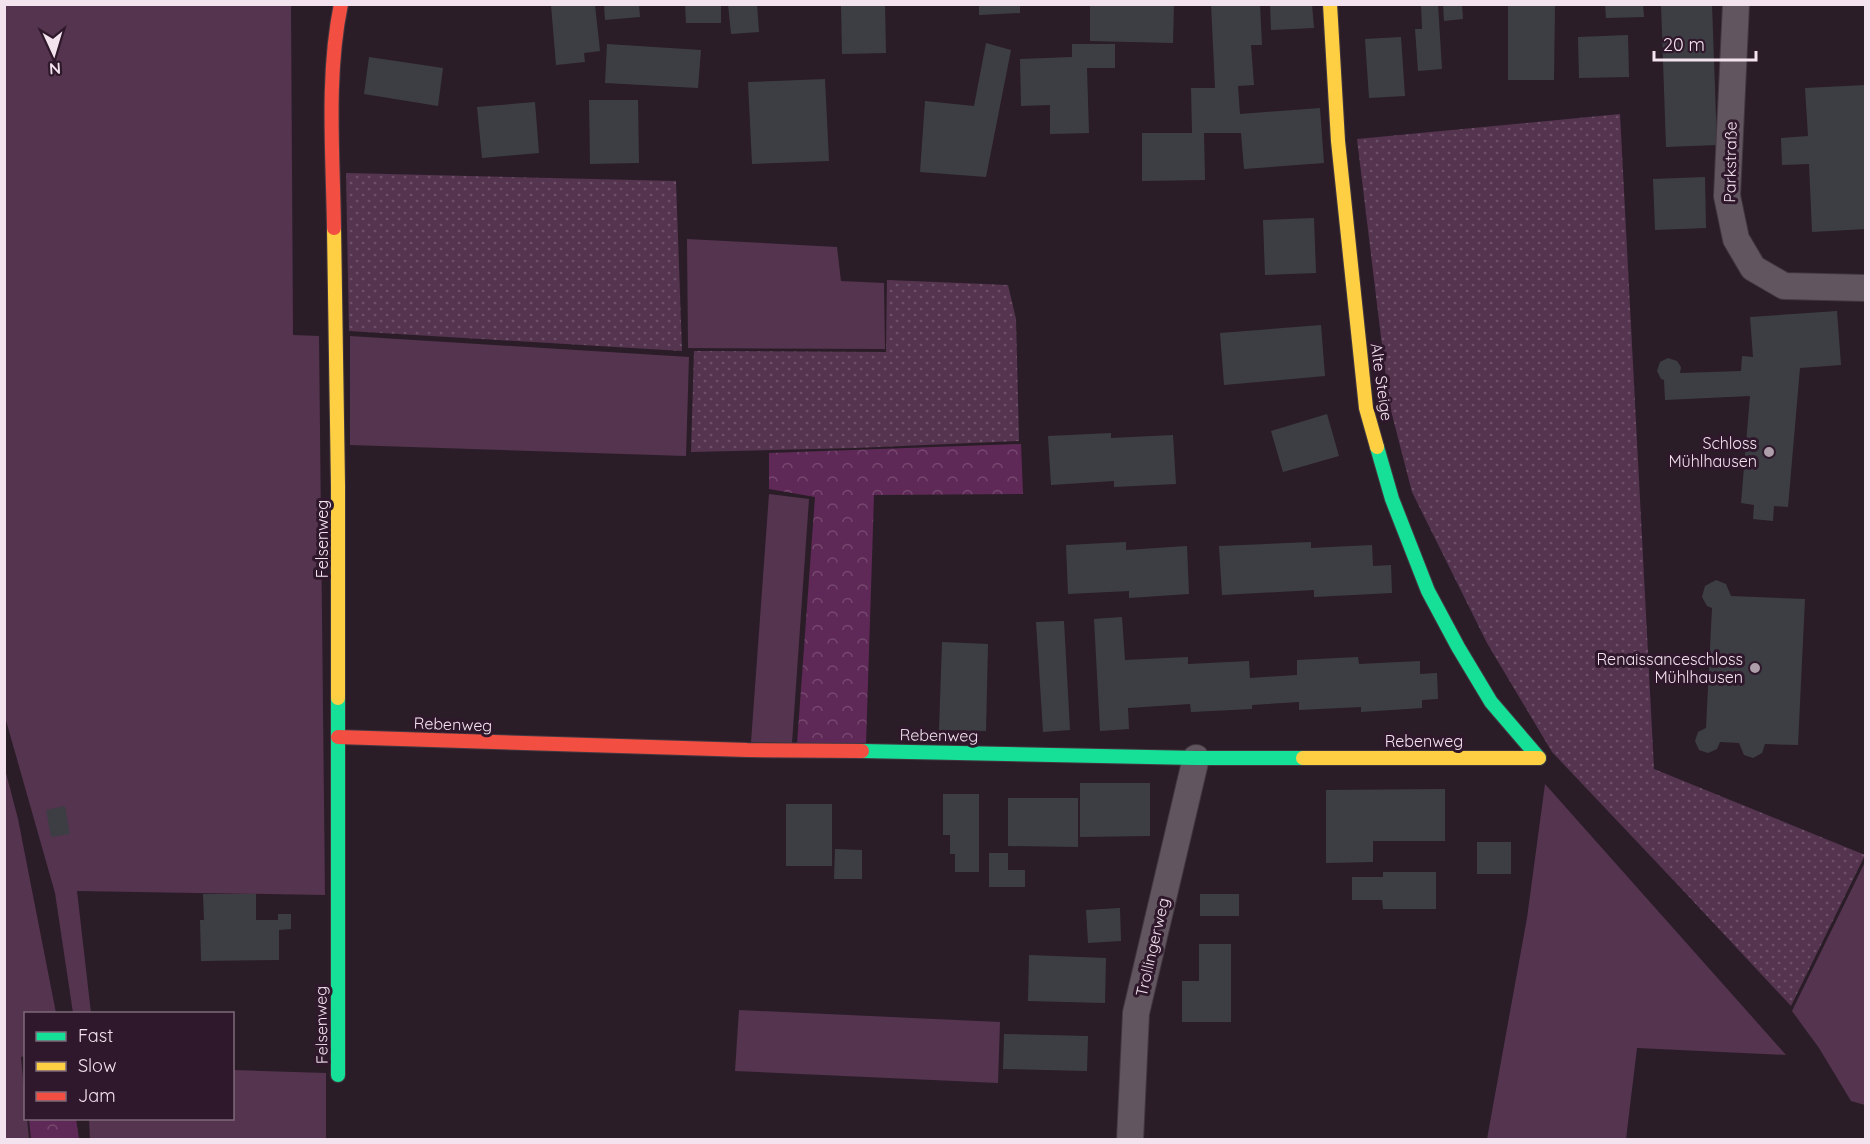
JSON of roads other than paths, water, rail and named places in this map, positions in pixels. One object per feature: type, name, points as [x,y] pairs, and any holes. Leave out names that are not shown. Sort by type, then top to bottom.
[{"type":"street","name":"Felsenweg","points":[[338,1075],[339,512],[333,123],[337,19],[341,4]]},
{"type":"street","name":"Alte Steige","points":[[1330,4],[1338,141],[1366,408],[1392,499],[1428,591],[1491,702],[1539,758]]},
{"type":"street","name":"Parkstraße","points":[[1736,4],[1727,196],[1736,239],[1753,268],[1784,286],[1866,288]]},
{"type":"street","name":"Rebenweg","points":[[338,737],[747,750],[938,751],[1196,758],[1539,758]]},
{"type":"street","name":"Trollingerweg","points":[[1130,1140],[1136,1013],[1196,758]]},
{"type":"place","name":"Schloss Mühlhausen","points":[[1769,452]]},
{"type":"place","name":"Renaissanceschloss Mühlhausen","points":[[1755,668]]}]
